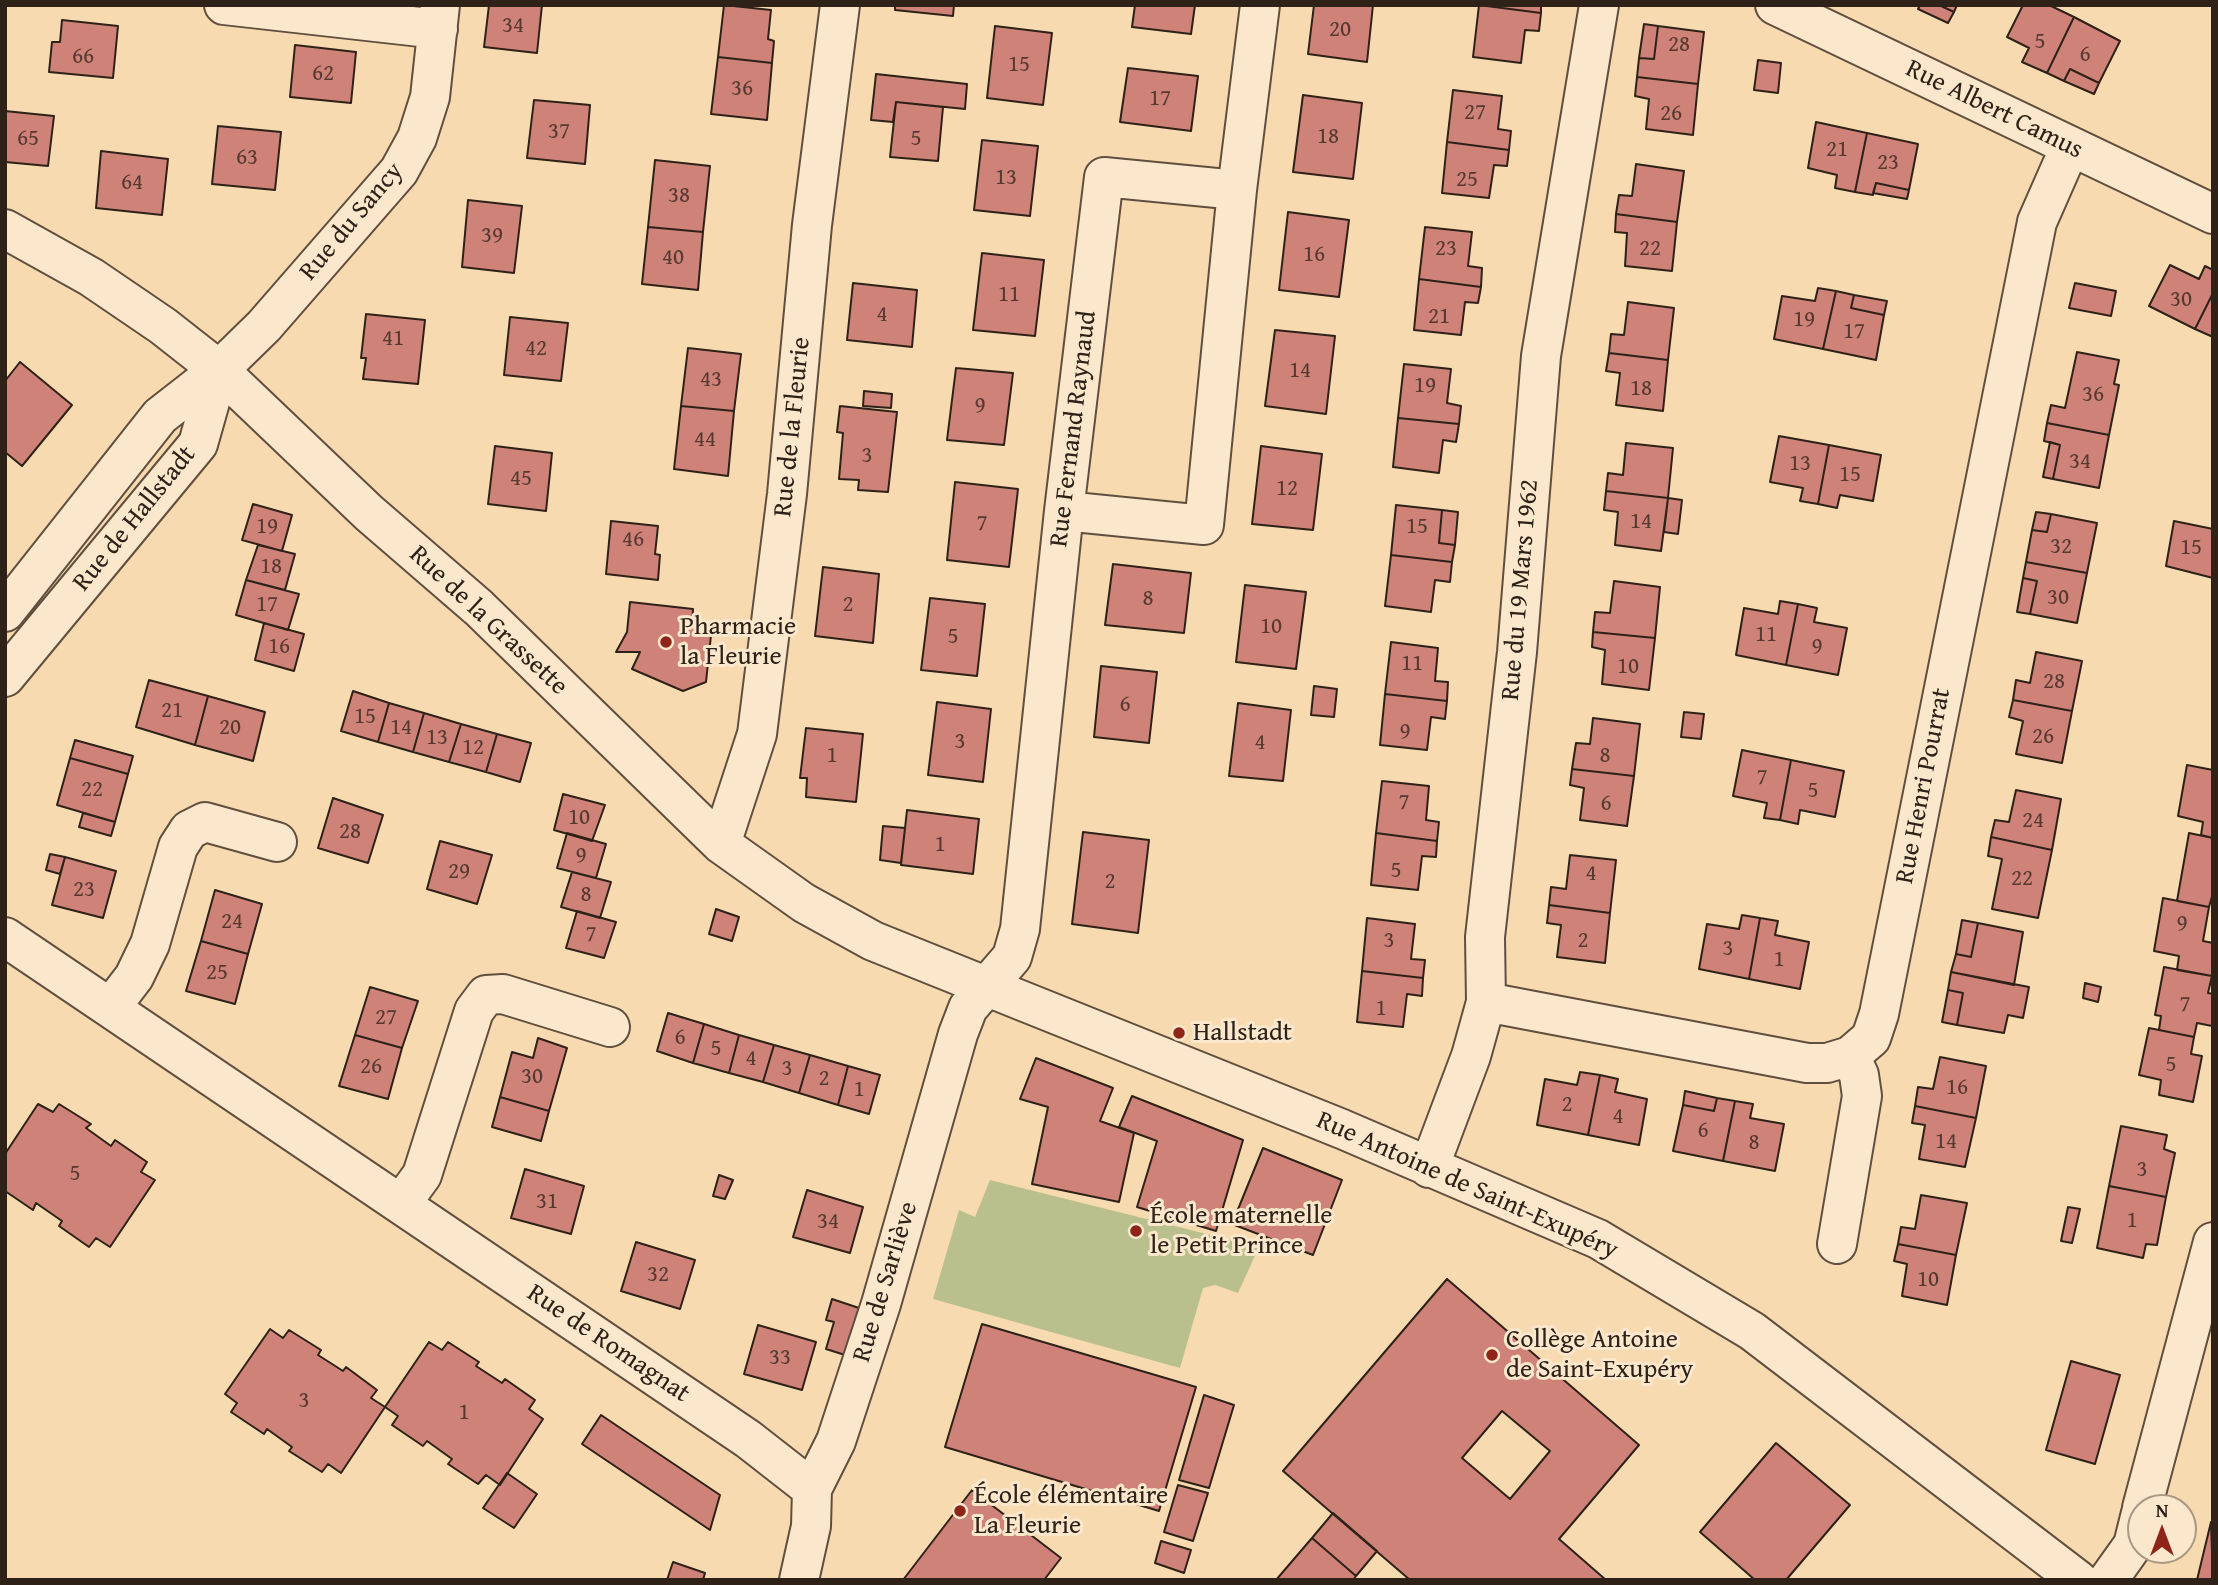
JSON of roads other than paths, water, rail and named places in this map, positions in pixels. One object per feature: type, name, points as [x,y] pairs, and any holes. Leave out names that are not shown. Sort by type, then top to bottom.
[{"type":"street","points":[[224,5],[439,17]]},
{"type":"street","name":"Rue de la Fleurie","points":[[721,844],[757,734],[787,494],[812,225],[840,5]]},
{"type":"street","points":[[1064,511],[1204,525],[1237,190],[1260,5]]},
{"type":"street","name":"Rue du 19 Mars 1962","points":[[1429,1168],[1471,1056],[1486,1002],[1485,937],[1517,652],[1541,356],[1590,44],[1599,5]]},
{"type":"street","name":"Rue Albert Camus","points":[[1775,5],[2213,214]]},
{"type":"street","name":"Rue du Sancy","points":[[219,370],[264,326],[399,171],[417,138],[430,97],[439,17]]},
{"type":"street","name":"Rue Henri Pourrat","points":[[1850,1056],[1871,1038],[1879,1014],[2037,222],[2070,147]]},
{"type":"street","name":"Rue Fernand Raynaud","points":[[986,989],[1012,957],[1020,929],[1064,511],[1104,177],[1237,190]]},
{"type":"street","name":"Rue de la Grassette","points":[[5,229],[91,277],[163,326],[219,370],[350,496],[479,608],[721,844],[803,903],[862,935],[986,989]]},
{"type":"street","name":"Rue de Hallstadt","points":[[5,612],[160,416],[219,370]]},
{"type":"street","name":"Rue de Hallstadt","points":[[5,677],[198,444],[219,370]]},
{"type":"street","points":[[111,1007],[134,977],[150,944],[178,847],[189,830],[205,822],[277,842]]},
{"type":"street","name":"Rue de Romagnat","points":[[5,937],[748,1439],[812,1489]]},
{"type":"street","name":"Rue Antoine de Saint-Exupéry","points":[[986,989],[1342,1129],[1598,1239],[1752,1331],[2078,1580]]},
{"type":"street","name":"Rue de Sarliève","points":[[799,1580],[811,1527],[812,1489],[836,1441],[881,1304],[958,1034],[968,1008],[986,989]]},
{"type":"street","points":[[401,1204],[426,1165],[474,1011],[486,995],[503,994],[610,1027]]},
{"type":"street","points":[[1486,1002],[1807,1063],[1827,1063],[1850,1056],[1859,1075],[1863,1096],[1838,1244]]},
{"type":"street","points":[[2146,1494],[2213,1242]]},
{"type":"street","points":[[2108,1580],[2127,1553]]},
{"type":"place","name":"Pharmacie la Fleurie","points":[[666,642]]},
{"type":"place","name":"Hallstadt","points":[[1179,1033]]},
{"type":"place","name":"École maternelle le Petit Prince","points":[[1136,1231]]},
{"type":"place","name":"Collège Antoine de Saint-Exupéry","points":[[1492,1355]]},
{"type":"place","name":"École élémentaire La Fleurie","points":[[960,1511]]}]
